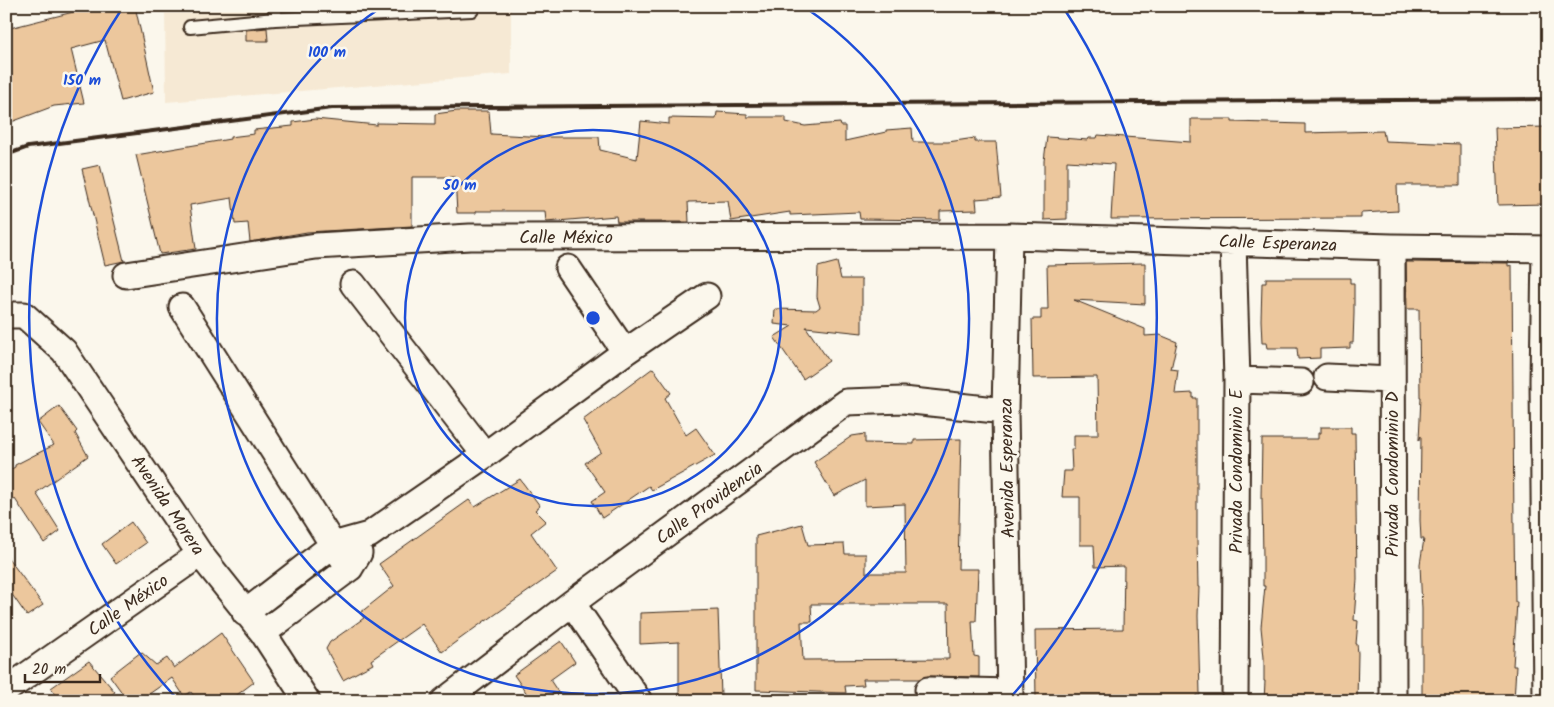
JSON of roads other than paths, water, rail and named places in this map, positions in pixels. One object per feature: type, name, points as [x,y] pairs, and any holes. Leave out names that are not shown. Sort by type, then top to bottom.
[{"type":"street","name":"Calle Esperanza","points":[[1009,236],[1392,247],[1546,248]]},
{"type":"street","name":"Calle México","points":[[126,275],[316,246],[470,237],[1009,236]]},
{"type":"street","name":"Avenida Esperanza","points":[[1009,236],[1005,411],[1010,697]]},
{"type":"street","name":"Privada Condominio E","points":[[1233,242],[1237,380],[1235,701]]},
{"type":"street","name":"Privada Condominio D","points":[[1392,247],[1393,701]]},
{"type":"street","points":[[1546,248],[1546,701]]},
{"type":"street","points":[[568,268],[625,352]]},
{"type":"street","points":[[353,284],[485,455]]},
{"type":"street","points":[[245,613],[333,545],[369,535],[485,455],[625,352],[707,296]]},
{"type":"street","points":[[182,306],[333,545],[350,568]]},
{"type":"street","name":"Avenida Morera","points":[[15,315],[64,351],[200,554],[245,613],[263,633],[307,701]]},
{"type":"street","points":[[1327,377],[1391,380]]},
{"type":"street","points":[[1237,380],[1301,382]]},
{"type":"street","name":"Calle Providencia","points":[[444,701],[572,603],[846,402],[902,400],[1005,411]]},
{"type":"street","points":[[263,633],[350,568],[369,535]]},
{"type":"street","name":"Calle México","points":[[6,690],[200,554]]},
{"type":"street","points":[[572,603],[640,701]]},
{"type":"street","points":[[928,690],[1010,697]]},
{"type":"lane","points":[[190,27],[275,13],[472,10]]},
{"type":"railway","points":[[6,155],[28,147],[332,108],[1548,99]]}]
